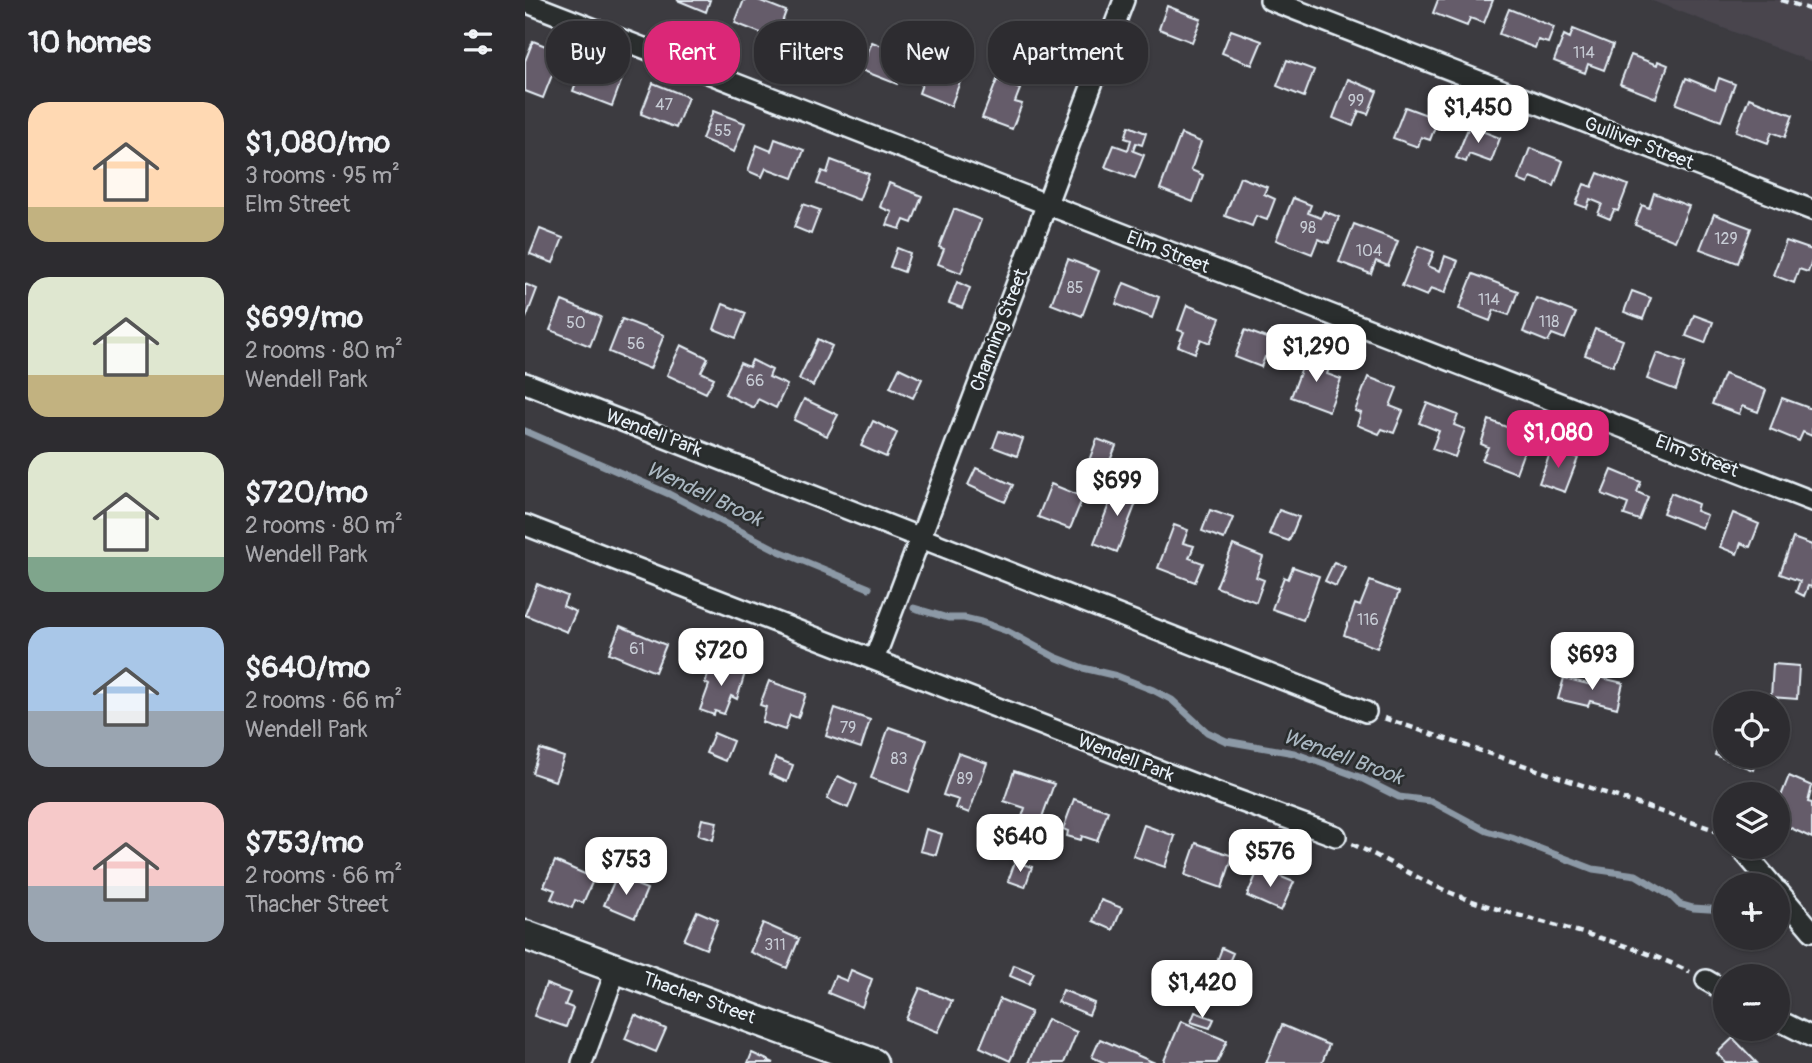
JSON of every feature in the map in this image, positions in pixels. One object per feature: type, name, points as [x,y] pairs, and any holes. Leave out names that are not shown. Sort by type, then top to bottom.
[{"type":"street","name":"Channing Street","points":[[874,660],[1124,0]]},
{"type":"street","name":"Gulliver Street","points":[[1270,0],[1812,210]]},
{"type":"street","name":"Elm Street","points":[[525,2],[1812,501]]},
{"type":"street","name":"Wendell Park","points":[[525,383],[1366,712]]},
{"type":"street","name":"Wendell Park","points":[[525,525],[1336,836]]},
{"type":"street","points":[[1750,859],[1762,873]]},
{"type":"street","points":[[1790,905],[1812,931]]},
{"type":"street","name":"Thacher Street","points":[[525,935],[873,1063]]},
{"type":"street","points":[[582,1063],[617,967]]},
{"type":"street","points":[[1706,980],[1713,984]]},
{"type":"street","points":[[1790,1026],[1812,1037]]},
{"type":"path","points":[[1781,0],[1812,10]]},
{"type":"path","points":[[1366,712],[1713,830]]},
{"type":"path","points":[[1336,836],[1462,897],[1644,951],[1706,980]]},
{"type":"shaded area","points":[[1650,0],[1812,0],[1812,62]]},
{"type":"building","points":[[677,0],[710,0],[706,12]]},
{"type":"building","points":[[744,0],[758,0],[786,11],[782,21],[754,21],[754,30],[736,21]]},
{"type":"building","points":[[1438,0],[1493,0],[1484,23],[1470,18],[1467,26],[1433,13]]},
{"type":"building","points":[[1167,6],[1201,19],[1192,42],[1159,29]]},
{"type":"building","points":[[1509,9],[1554,27],[1548,43],[1538,40],[1535,48],[1499,34]]},
{"type":"building","points":[[1573,29],[1613,45],[1604,70],[1588,64],[1585,73],[1554,61],[1564,35],[1570,38]]},
{"type":"building","points":[[1231,30],[1262,41],[1252,65],[1222,53]]},
{"type":"building","points":[[533,41],[546,46],[546,84],[548,84],[543,98],[525,91],[525,61]]},
{"type":"building","points":[[872,42],[881,46],[881,78],[867,72],[867,55]]},
{"type":"building","points":[[1631,55],[1657,65],[1658,61],[1668,65],[1656,98],[1620,84]]},
{"type":"building","points":[[1287,60],[1314,70],[1304,97],[1277,86]]},
{"type":"building","points":[[1686,78],[1715,90],[1719,78],[1735,84],[1721,121],[1676,104]]},
{"type":"building","points":[[1348,79],[1377,91],[1368,114],[1359,111],[1353,126],[1333,118]]},
{"type":"building","points":[[576,84],[620,84],[612,106],[573,91]]},
{"type":"building","points":[[653,84],[688,97],[676,128],[641,114]]},
{"type":"building","points":[[922,84],[959,84],[951,106],[919,93]]},
{"type":"building","points":[[995,84],[1007,84],[1020,89],[1015,102],[1022,104],[1012,129],[982,118]]},
{"type":"building","points":[[1749,98],[1793,115],[1785,137],[1772,132],[1768,143],[1736,131]]},
{"type":"building","points":[[1405,107],[1438,119],[1430,140],[1421,137],[1418,147],[1393,138]]},
{"type":"building","points":[[713,111],[745,123],[734,152],[702,139]]},
{"type":"building","points":[[1129,126],[1146,133],[1142,145],[1136,143],[1133,151],[1144,155],[1135,178],[1105,167],[1114,145],[1128,150],[1131,140],[1125,138]]},
{"type":"building","points":[[1469,126],[1500,138],[1491,162],[1469,154],[1466,162],[1456,158]]},
{"type":"building","points":[[1181,134],[1201,142],[1191,170],[1203,175],[1193,202],[1160,189]]},
{"type":"building","points":[[775,139],[804,150],[793,178],[766,168],[762,177],[748,171],[757,145],[771,151]]},
{"type":"building","points":[[1530,148],[1563,161],[1554,186],[1531,177],[1528,184],[1518,180]]},
{"type":"building","points":[[831,160],[869,174],[859,200],[817,184],[822,171],[827,173]]},
{"type":"building","points":[[1598,173],[1628,185],[1618,211],[1614,210],[1610,219],[1598,214],[1602,204],[1590,199],[1587,208],[1576,204],[1584,184],[1592,187]]},
{"type":"building","points":[[1240,177],[1267,187],[1264,194],[1275,199],[1267,220],[1256,216],[1252,226],[1225,216]]},
{"type":"building","points":[[889,183],[922,196],[912,223],[904,220],[900,229],[887,225],[892,212],[880,207]]},
{"type":"building","points":[[1654,193],[1689,206],[1675,241],[1635,225],[1642,205],[1649,208]]},
{"type":"building","points":[[1293,198],[1311,205],[1308,213],[1321,218],[1324,211],[1339,217],[1329,243],[1318,239],[1312,254],[1276,240]]},
{"type":"building","points":[[803,204],[820,210],[811,234],[794,227]]},
{"type":"building","points":[[954,209],[981,220],[961,273],[938,264],[944,249],[939,247]]},
{"type":"building","points":[[1714,214],[1751,228],[1738,263],[1700,249]]},
{"type":"building","points":[[1354,224],[1398,241],[1388,266],[1376,261],[1371,274],[1339,262]]},
{"type":"building","points":[[540,229],[563,238],[553,263],[530,254]]},
{"type":"building","points":[[1786,241],[1812,250],[1808,272],[1799,269],[1794,283],[1773,275]]},
{"type":"building","points":[[1418,246],[1434,252],[1428,266],[1440,271],[1445,256],[1458,261],[1445,293],[1431,288],[1427,296],[1402,286]]},
{"type":"building","points":[[897,248],[910,253],[904,272],[890,267]]},
{"type":"building","points":[[1068,259],[1099,271],[1082,316],[1051,304]]},
{"type":"building","points":[[1473,274],[1518,291],[1509,315],[1494,310],[1490,321],[1459,309]]},
{"type":"building","points":[[957,282],[970,288],[962,308],[949,303]]},
{"type":"building","points":[[1124,283],[1159,297],[1152,318],[1116,304]]},
{"type":"building","points":[[525,284],[537,289],[526,318],[525,318]]},
{"type":"building","points":[[1632,291],[1651,298],[1643,319],[1624,312]]},
{"type":"building","points":[[1536,298],[1576,313],[1565,339],[1552,334],[1548,342],[1523,332]]},
{"type":"building","points":[[562,301],[601,317],[590,346],[550,330]]},
{"type":"building","points":[[723,304],[746,313],[736,338],[714,329]]},
{"type":"building","points":[[1187,305],[1220,318],[1210,343],[1201,339],[1195,353],[1178,346],[1184,332],[1178,330]]},
{"type":"building","points":[[1694,315],[1713,322],[1705,343],[1686,336]]},
{"type":"building","points":[[622,319],[664,335],[650,369],[609,352]]},
{"type":"building","points":[[1595,329],[1623,340],[1613,366],[1585,355]]},
{"type":"building","points":[[1245,330],[1277,342],[1270,359],[1265,357],[1261,367],[1235,357]]},
{"type":"building","points":[[818,339],[832,346],[813,386],[799,379]]},
{"type":"building","points":[[681,345],[708,358],[701,372],[714,378],[706,393],[667,375]]},
{"type":"building","points":[[1657,353],[1685,363],[1676,390],[1647,379]]},
{"type":"building","points":[[1307,354],[1331,363],[1327,374],[1341,379],[1329,411],[1291,397]]},
{"type":"building","points":[[752,360],[772,370],[769,377],[787,385],[776,408],[758,399],[754,408],[725,394],[740,363],[749,367]]},
{"type":"building","points":[[899,368],[922,379],[913,398],[890,387]]},
{"type":"building","points":[[1724,374],[1766,390],[1758,412],[1742,406],[1739,414],[1712,404]]},
{"type":"building","points":[[1368,377],[1397,388],[1390,406],[1403,411],[1394,433],[1382,429],[1379,434],[1357,425],[1361,413],[1355,411]]},
{"type":"building","points":[[1782,398],[1812,409],[1812,436],[1803,432],[1799,441],[1770,429]]},
{"type":"building","points":[[804,399],[838,415],[827,436],[794,420]]},
{"type":"building","points":[[1427,403],[1458,415],[1454,425],[1465,429],[1455,457],[1432,449],[1439,431],[1419,423]]},
{"type":"building","points":[[1489,420],[1519,432],[1514,447],[1524,451],[1516,473],[1482,460],[1488,447],[1481,444]]},
{"type":"building","points":[[873,421],[897,433],[886,457],[861,446]]},
{"type":"building","points":[[999,431],[1023,439],[1017,456],[993,447]]},
{"type":"building","points":[[1097,439],[1116,446],[1105,473],[1087,466]]},
{"type":"building","points":[[1552,448],[1578,458],[1565,492],[1539,483]]},
{"type":"building","points":[[976,468],[1013,485],[1005,502],[968,485]]},
{"type":"building","points":[[1612,470],[1641,482],[1637,492],[1648,497],[1639,520],[1624,515],[1628,504],[1602,494]]},
{"type":"building","points":[[1051,484],[1083,497],[1070,529],[1038,517]]},
{"type":"building","points":[[1126,484],[1141,490],[1117,552],[1094,543],[1115,489],[1123,492]]},
{"type":"building","points":[[1671,493],[1698,504],[1696,511],[1707,515],[1702,528],[1663,513]]},
{"type":"building","points":[[1210,510],[1233,518],[1224,539],[1202,531]]},
{"type":"building","points":[[1279,510],[1299,517],[1289,541],[1269,534]]},
{"type":"building","points":[[1733,513],[1759,524],[1750,547],[1741,543],[1737,554],[1720,547]]},
{"type":"building","points":[[1174,525],[1188,530],[1183,543],[1194,546],[1189,558],[1203,563],[1195,582],[1158,568]]},
{"type":"building","points":[[1793,538],[1812,545],[1812,587],[1808,586],[1804,596],[1796,592],[1800,581],[1780,574]]},
{"type":"building","points":[[1233,545],[1263,557],[1256,577],[1264,580],[1256,602],[1216,587]]},
{"type":"building","points":[[1334,562],[1345,567],[1336,586],[1325,581]]},
{"type":"building","points":[[1293,567],[1319,576],[1303,620],[1272,609],[1284,577],[1288,579]]},
{"type":"building","points":[[1370,581],[1399,592],[1377,648],[1344,635],[1355,604],[1360,606]]},
{"type":"building","points":[[537,584],[567,596],[563,606],[576,612],[567,632],[525,615]]},
{"type":"building","points":[[620,626],[666,645],[655,672],[609,653]]},
{"type":"building","points":[[713,662],[745,673],[737,699],[731,696],[724,714],[715,711],[714,715],[700,710],[709,685],[705,683]]},
{"type":"building","points":[[1773,664],[1799,666],[1797,699],[1790,698],[1790,691],[1771,691]]},
{"type":"building","points":[[1594,676],[1623,683],[1617,708],[1590,701],[1588,706],[1558,699],[1564,678],[1592,685]]},
{"type":"building","points":[[769,681],[806,694],[798,718],[790,715],[785,730],[762,722],[766,707],[760,705]]},
{"type":"building","points":[[835,708],[870,720],[861,748],[826,736]]},
{"type":"building","points":[[889,727],[927,740],[909,792],[871,778]]},
{"type":"building","points":[[714,733],[733,741],[725,761],[706,753]]},
{"type":"building","points":[[540,749],[564,757],[555,781],[532,773]]},
{"type":"building","points":[[958,753],[987,763],[969,813],[956,808],[959,800],[943,795]]},
{"type":"building","points":[[775,758],[793,765],[787,782],[769,774]]},
{"type":"building","points":[[1014,771],[1054,784],[1041,820],[1037,819],[1034,828],[1020,823],[1025,808],[1004,801]]},
{"type":"building","points":[[838,776],[857,785],[848,808],[827,799]]},
{"type":"building","points":[[1789,776],[1812,786],[1808,802],[1812,803],[1812,838],[1790,828],[1790,782],[1787,782]]},
{"type":"building","points":[[1074,799],[1108,811],[1097,841],[1082,836],[1081,840],[1067,836],[1068,831],[1063,829]]},
{"type":"building","points":[[702,819],[717,822],[713,840],[698,835]]},
{"type":"building","points":[[1144,825],[1175,836],[1165,867],[1133,856]]},
{"type":"building","points":[[926,829],[942,834],[936,855],[920,851]]},
{"type":"building","points":[[1196,843],[1233,856],[1222,888],[1185,875]]},
{"type":"building","points":[[555,861],[594,878],[583,903],[575,900],[572,908],[551,899],[555,890],[544,886]]},
{"type":"building","points":[[1015,862],[1032,867],[1025,887],[1008,881]]},
{"type":"building","points":[[1259,868],[1294,882],[1281,911],[1247,896]]},
{"type":"building","points":[[616,877],[647,889],[635,918],[604,905]]},
{"type":"building","points":[[1101,900],[1122,908],[1113,930],[1093,921]]},
{"type":"building","points":[[697,911],[718,920],[706,949],[684,940]]},
{"type":"building","points":[[763,923],[799,939],[787,968],[750,952]]},
{"type":"building","points":[[1222,948],[1233,953],[1226,969],[1216,964]]},
{"type":"building","points":[[1014,965],[1034,973],[1029,984],[1010,976]]},
{"type":"building","points":[[851,970],[872,979],[862,1007],[828,993],[835,976],[847,981]]},
{"type":"building","points":[[546,984],[570,993],[565,1005],[573,1008],[566,1027],[534,1016]]},
{"type":"building","points":[[920,988],[952,1001],[938,1032],[906,1019]]},
{"type":"building","points":[[1063,990],[1094,1003],[1089,1015],[1058,1002]]},
{"type":"building","points":[[1000,999],[1031,1012],[1010,1061],[980,1047]]},
{"type":"building","points":[[1195,1012],[1214,1019],[1210,1028],[1191,1022]]},
{"type":"building","points":[[635,1015],[666,1029],[656,1052],[625,1039]]},
{"type":"building","points":[[1047,1019],[1077,1032],[1064,1063],[1028,1063]]},
{"type":"building","points":[[1181,1021],[1227,1041],[1217,1063],[1163,1063]]},
{"type":"building","points":[[1282,1025],[1329,1045],[1322,1063],[1266,1063]]},
{"type":"building","points":[[1100,1039],[1155,1063],[1105,1063],[1092,1057]]},
{"type":"building","points":[[1730,1041],[1736,1041],[1757,1063],[1726,1063],[1717,1053]]},
{"type":"building","points":[[752,1053],[774,1063],[748,1063]]},
{"type":"waterway","name":"Wendell Brook","points":[[525,431],[669,494],[779,551],[869,588]]},
{"type":"waterway","name":"Wendell Brook","points":[[914,608],[948,618],[981,622],[1007,631],[1055,657],[1153,690],[1172,700],[1207,732],[1226,741],[1294,753],[1359,777],[1399,797],[1431,801],[1487,831],[1593,869],[1636,875],[1671,896],[1679,904],[1713,909]]}]
